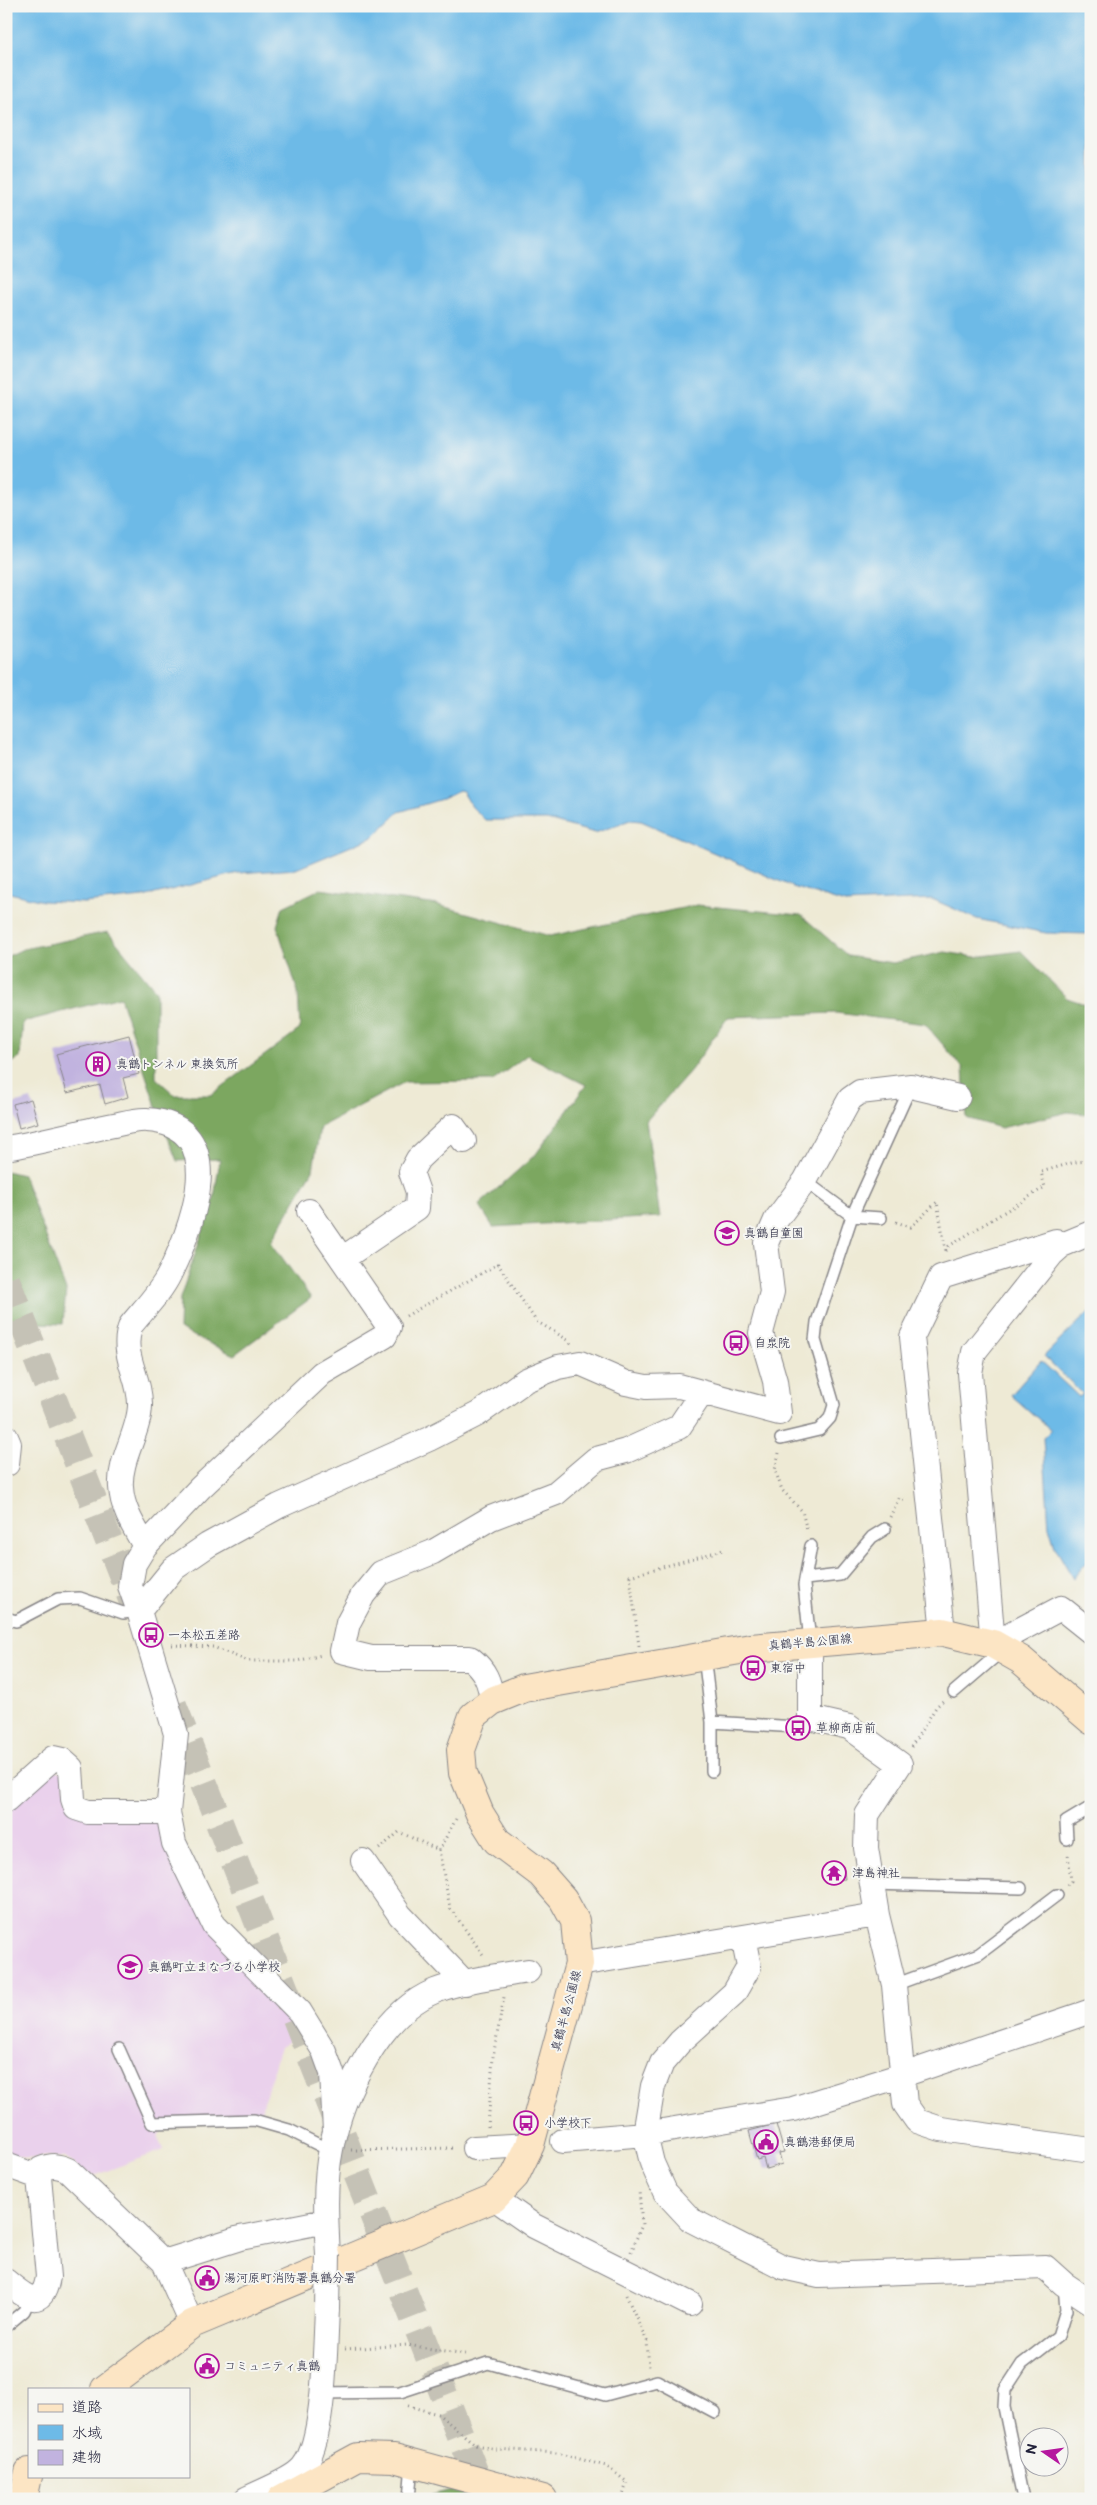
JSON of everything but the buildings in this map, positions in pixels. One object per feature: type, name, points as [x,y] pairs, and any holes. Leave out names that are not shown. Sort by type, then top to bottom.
[{"type":"main road","name":"真鶴半島公園線","points":[[106,2388],[192,2324],[494,2198],[515,2176],[530,2145],[579,1964],[575,1921],[563,1899],[541,1874],[497,1841],[469,1793],[462,1773],[461,1750],[464,1736],[473,1716],[492,1701],[524,1688],[751,1648],[943,1632],[998,1647],[1021,1660],[1091,1720]]},
{"type":"main road","points":[[281,2499],[358,2457],[394,2458],[544,2499]]},
{"type":"main road","points":[[23,2499],[28,2476]]},
{"type":"street","points":[[140,1614],[172,1569],[216,1541],[279,1506],[348,1477],[478,1414],[526,1380],[558,1366],[580,1363],[626,1383],[646,1387],[679,1386],[701,1394],[779,1413],[776,1381],[762,1333],[772,1292],[766,1243],[776,1220],[806,1181],[850,1099],[860,1092],[911,1086],[958,1096]]},
{"type":"street","points":[[6,1148],[146,1120],[176,1128],[185,1133],[195,1148],[200,1177],[185,1234],[170,1274],[131,1324],[127,1334],[126,1348],[139,1391],[140,1407],[122,1470],[120,1486],[123,1504],[145,1546]]},
{"type":"street","points":[[342,1259],[417,1208],[418,1192],[412,1172],[418,1159],[453,1126],[464,1141]]},
{"type":"street","points":[[246,2499],[303,2468],[313,2447],[321,2392],[327,2309],[328,2255],[326,2221],[333,2141],[332,2073],[324,2051],[300,2012],[214,1925],[174,1843],[168,1812],[176,1734],[130,1586],[134,1564],[145,1546],[200,1488],[322,1373],[386,1336],[389,1327],[309,1211]]},
{"type":"street","points":[[1091,1234],[1062,1245],[1052,1254],[974,1352],[970,1374],[998,1647],[1061,1608],[1091,1632]]},
{"type":"street","points":[[943,1632],[912,1337],[940,1277],[1056,1241],[1062,1245]]},
{"type":"street","points":[[492,1701],[490,1686],[482,1667],[470,1658],[371,1658],[342,1651],[348,1623],[363,1595],[381,1573],[433,1552],[491,1518],[556,1493],[596,1459],[626,1451],[679,1427],[701,1394]]},
{"type":"street","points":[[6,1437],[9,1444],[7,1464]]},
{"type":"street","points":[[810,1642],[810,1718],[849,1726],[900,1764],[867,1815],[866,1848],[877,1915],[894,1985],[905,2104],[917,2121],[941,2128],[1091,2150]]},
{"type":"street","points":[[6,1800],[53,1758],[62,1760],[70,1768],[73,1799],[76,1808],[88,1812],[168,1812]]},
{"type":"street","points":[[363,1861],[400,1915],[465,1983]]},
{"type":"street","points":[[579,1964],[877,1915]]},
{"type":"street","points":[[742,1936],[749,1968],[734,1993],[680,2042],[662,2063],[653,2086],[645,2134],[652,2163],[665,2192],[674,2204],[691,2220],[783,2267],[819,2275],[1045,2268],[1064,2284],[1091,2302]]},
{"type":"street","points":[[333,2141],[367,2054],[404,2008],[436,1991],[512,1974]]},
{"type":"street","points":[[564,2141],[645,2134],[793,2109],[903,2075],[1091,2011]]},
{"type":"street","points":[[480,2147],[530,2145]]},
{"type":"street","points":[[6,2165],[39,2177]]},
{"type":"street","points":[[6,2281],[19,2294],[30,2298],[39,2296],[46,2288],[48,2277],[39,2177],[41,2169],[51,2165],[59,2165],[68,2170],[164,2262],[192,2324]]},
{"type":"street","points":[[494,2198],[534,2226],[690,2304]]},
{"type":"street","points":[[164,2262],[240,2238],[326,2221]]},
{"type":"lane","points":[[782,1439],[819,1430],[830,1418],[834,1404],[815,1340],[827,1288],[852,1216],[911,1086]]},
{"type":"lane","points":[[806,1181],[852,1216],[881,1218]]},
{"type":"lane","points":[[805,1579],[840,1575],[872,1537],[885,1529]]},
{"type":"lane","points":[[810,1642],[805,1579],[812,1546]]},
{"type":"lane","points":[[6,1618],[16,1621],[58,1599],[80,1598],[123,1613],[140,1614]]},
{"type":"lane","points":[[954,1692],[998,1647]]},
{"type":"lane","points":[[704,1656],[712,1722],[712,1771]]},
{"type":"lane","points":[[712,1722],[797,1727],[810,1718]]},
{"type":"lane","points":[[1067,1839],[1066,1822],[1091,1807]]},
{"type":"lane","points":[[871,1884],[1021,1888]]},
{"type":"lane","points":[[894,1985],[979,1954],[1057,1895]]},
{"type":"lane","points":[[120,2048],[152,2123],[254,2120],[333,2141]]},
{"type":"lane","points":[[1023,2499],[1004,2407],[1005,2390],[1022,2364],[1058,2336],[1066,2310],[1064,2284]]},
{"type":"lane","points":[[6,2326],[24,2311],[30,2298]]},
{"type":"lane","points":[[321,2392],[400,2392],[488,2363],[605,2395],[657,2381],[715,2412]]},
{"type":"lane","points":[[408,2499],[412,2463]]},
{"type":"path","points":[[946,1251],[950,1246],[1045,1187],[1041,1172],[1075,1162],[1091,1161]]},
{"type":"path","points":[[881,1218],[911,1227],[937,1202],[946,1251],[940,1277]]},
{"type":"path","points":[[389,1327],[498,1264],[536,1320],[568,1340],[580,1363]]},
{"type":"path","points":[[782,1439],[775,1470],[782,1490],[802,1511],[812,1546]]},
{"type":"path","points":[[885,1529],[899,1498],[929,1505]]},
{"type":"path","points":[[642,1667],[630,1576],[723,1550]]},
{"type":"path","points":[[140,1614],[170,1645],[213,1647],[248,1661],[298,1661],[342,1651]]},
{"type":"path","points":[[900,1764],[936,1707],[954,1692]]},
{"type":"path","points":[[333,2141],[480,2147],[493,2057],[512,1974],[450,1908],[439,1850],[469,1793]]},
{"type":"path","points":[[363,1861],[399,1832],[439,1850]]},
{"type":"path","points":[[1057,1895],[1072,1881],[1067,1839]]},
{"type":"path","points":[[639,2188],[642,2225],[623,2271],[626,2300],[647,2341]]},
{"type":"path","points":[[324,2351],[407,2345],[471,2355],[488,2363]]},
{"type":"path","points":[[378,2392],[390,2402],[438,2414],[476,2445],[496,2449],[557,2453],[606,2466],[628,2482],[622,2499]]},
{"type":"shaded area","name":"真鶴町立まなづる小学校","points":[[53,1770],[64,1773],[67,1801],[155,1816],[209,1921],[308,2029],[280,2047],[260,2115],[165,2126],[158,2136],[163,2150],[93,2176],[65,2158],[47,2156],[28,2159],[6,2153],[6,1808]]},
{"type":"green space","points":[[320,889],[438,905],[550,936],[697,905],[801,915],[848,956],[893,963],[945,952],[975,957],[1021,951],[1067,998],[1091,1006],[1091,1115],[1068,1112],[1001,1128],[966,1118],[963,1068],[925,1024],[836,1013],[728,1017],[691,1070],[646,1121],[660,1217],[493,1227],[479,1205],[536,1154],[586,1085],[527,1055],[493,1081],[405,1082],[320,1127],[313,1170],[271,1242],[311,1298],[234,1355],[179,1329],[180,1298],[214,1198],[220,1159],[177,1161],[157,1109],[120,997],[23,1022],[20,1058],[6,1065],[6,957],[23,949],[108,932],[156,991],[156,1078],[175,1095],[211,1095],[300,1029],[298,992],[277,926],[283,907]]},
{"type":"green space","points":[[6,1171],[23,1175],[66,1290],[63,1324],[6,1322]]},
{"type":"green space","points":[[458,2488],[500,2499],[418,2499]]},
{"type":"water","points":[[6,6],[1091,6],[1091,934],[1046,933],[977,919],[932,899],[845,903],[793,887],[641,821],[630,820],[595,833],[547,820],[485,820],[472,807],[463,792],[459,791],[442,799],[399,812],[373,837],[296,869],[238,873],[143,897],[84,903],[43,901],[6,892]]},
{"type":"water","points":[[1091,1310],[1091,1558],[1073,1578],[1055,1547],[1049,1527],[1043,1438],[1051,1430],[1011,1395],[1041,1361],[1079,1397],[1083,1394],[1044,1356]]},
{"type":"tunnel","points":[[6,1280],[135,1607]]},
{"type":"tunnel","points":[[173,1705],[485,2499]]},
{"type":"place","name":"真鶴トンネル 東換気所","points":[[98,1064]]},
{"type":"place","name":"真鶴自童園","points":[[727,1233]]},
{"type":"place","name":"自泉院","points":[[736,1343]]},
{"type":"place","name":"一本松五差路","points":[[151,1635]]},
{"type":"place","name":"東宿中","points":[[753,1668]]},
{"type":"place","name":"草柳商店前","points":[[798,1728]]},
{"type":"place","name":"津島神社","points":[[834,1873]]},
{"type":"place","name":"真鶴町立まなづる小学校","points":[[130,1967]]},
{"type":"place","name":"小学校下","points":[[526,2123]]},
{"type":"place","name":"真鶴港郵便局","points":[[766,2142]]},
{"type":"place","name":"湯河原町消防署真鶴分署","points":[[207,2278]]},
{"type":"place","name":"コミュニティ真鶴","points":[[207,2366]]}]
